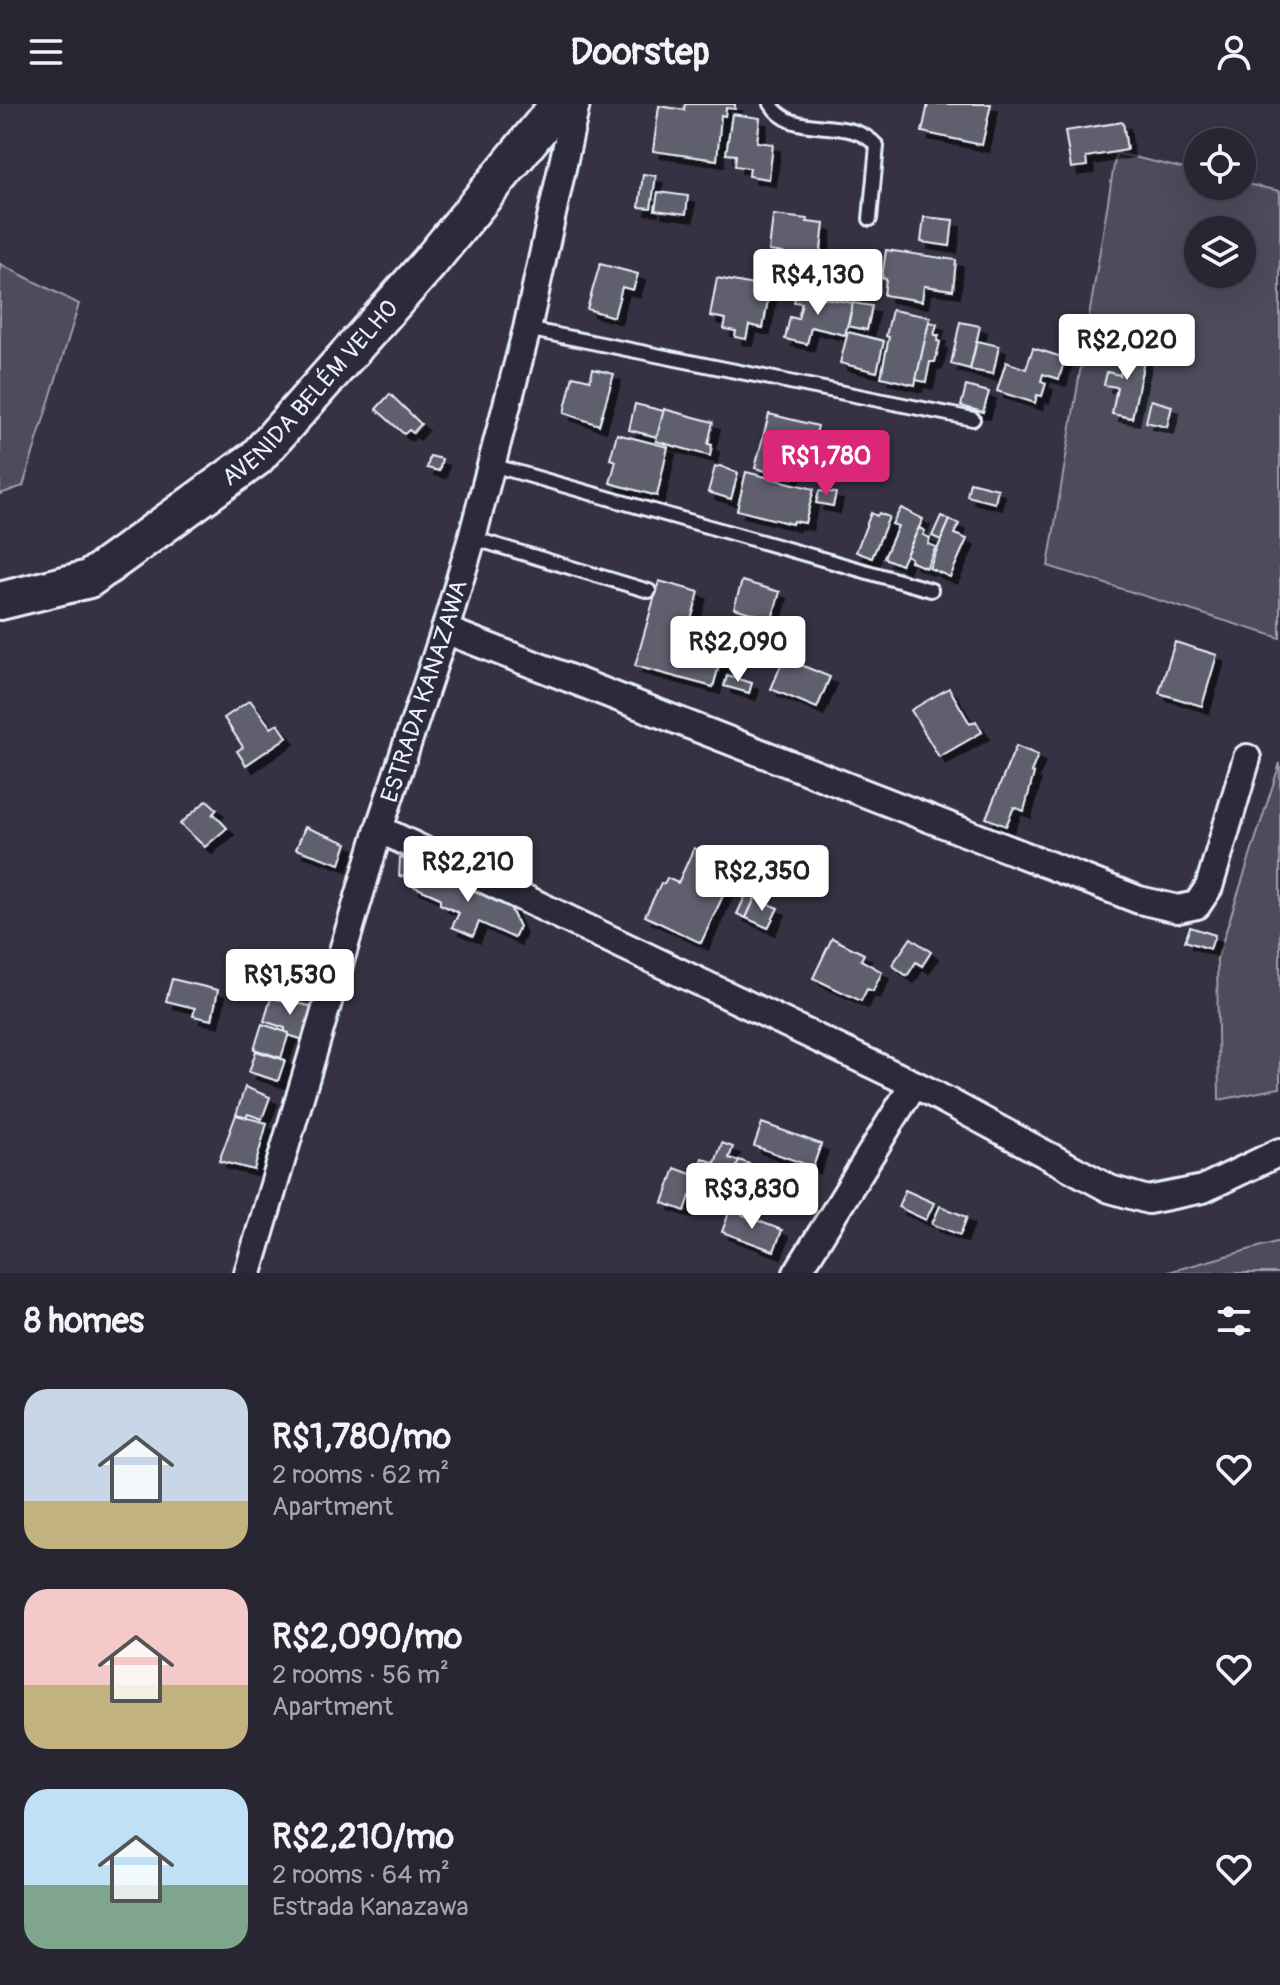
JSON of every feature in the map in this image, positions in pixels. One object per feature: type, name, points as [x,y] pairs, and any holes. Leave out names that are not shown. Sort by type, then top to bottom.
[{"type":"main road","name":"AVENIDA BELÉM VELHO","points":[[0,601],[89,579],[256,458],[430,262],[559,104]]},
{"type":"street","name":"ESTRADA KANAZAWA","points":[[248,1273],[379,829],[472,538],[527,329],[576,104]]},
{"type":"street","points":[[445,630],[1139,900],[1178,909],[1197,905],[1209,887],[1247,758]]},
{"type":"street","points":[[379,829],[914,1084],[1110,1189],[1148,1200],[1203,1189],[1280,1152]]},
{"type":"street","points":[[797,1273],[914,1084]]},
{"type":"lane","points":[[771,104],[775,112],[797,124],[855,130],[868,136],[877,146],[870,219]]},
{"type":"lane","points":[[527,329],[973,419]]},
{"type":"lane","points":[[492,465],[931,590]]},
{"type":"lane","points":[[472,538],[649,591]]},
{"type":"shaded area","points":[[1116,153],[1184,169],[1184,200],[1256,200],[1256,186],[1280,191],[1280,638],[1048,566]]},
{"type":"shaded area","points":[[0,264],[79,304],[23,486],[0,494]]},
{"type":"shaded area","points":[[1280,763],[1280,1088],[1219,1100],[1217,959]]},
{"type":"shaded area","points":[[1280,1241],[1280,1273],[1165,1273]]},
{"type":"building","points":[[685,104],[735,104],[735,109],[726,108],[725,116],[721,115],[717,160],[653,151],[659,106],[684,110]]},
{"type":"building","points":[[928,104],[991,104],[982,145],[922,132]]},
{"type":"building","points":[[732,114],[760,118],[757,142],[773,144],[769,179],[749,176],[750,168],[735,166],[736,155],[726,154]]},
{"type":"building","points":[[1123,122],[1127,150],[1086,157],[1087,166],[1071,168],[1065,131]]},
{"type":"building","points":[[643,174],[656,176],[651,208],[639,207]]},
{"type":"building","points":[[658,192],[688,196],[686,214],[655,210]]},
{"type":"building","points":[[773,215],[824,224],[820,258],[827,259],[825,277],[781,275],[784,253],[769,251]]},
{"type":"building","points":[[924,217],[953,220],[950,246],[921,242]]},
{"type":"building","points":[[886,250],[956,260],[953,290],[924,286],[922,301],[884,295],[886,279],[882,278]]},
{"type":"building","points":[[600,264],[638,274],[633,290],[622,287],[614,317],[587,309]]},
{"type":"building","points":[[717,278],[759,286],[758,292],[769,294],[763,328],[749,325],[746,339],[735,337],[736,331],[724,329],[726,319],[710,316]]},
{"type":"building","points":[[796,293],[853,303],[845,335],[811,327],[807,344],[785,339],[790,317],[798,319],[802,303],[794,302]]},
{"type":"building","points":[[853,303],[872,306],[867,330],[848,326]]},
{"type":"building","points":[[892,310],[930,317],[915,385],[881,377]]},
{"type":"building","points":[[929,322],[937,324],[934,335],[939,335],[937,341],[940,342],[935,362],[930,362],[926,382],[916,380]]},
{"type":"building","points":[[960,322],[980,326],[970,369],[951,364]]},
{"type":"building","points":[[848,332],[884,341],[877,372],[840,363]]},
{"type":"building","points":[[977,341],[999,346],[993,374],[970,370]]},
{"type":"building","points":[[1126,347],[1146,351],[1132,418],[1112,414],[1117,387],[1104,385],[1107,372],[1120,375]]},
{"type":"building","points":[[1033,348],[1065,358],[1059,379],[1043,374],[1041,381],[1046,383],[1042,396],[1037,395],[1035,403],[997,391],[1006,362],[1026,369]]},
{"type":"building","points":[[593,369],[614,374],[599,425],[564,413],[573,376],[590,380]]},
{"type":"building","points":[[966,386],[989,392],[983,412],[961,406]]},
{"type":"building","points":[[390,394],[421,424],[413,433],[409,430],[404,434],[376,409]]},
{"type":"building","points":[[1151,400],[1172,406],[1167,427],[1146,422]]},
{"type":"building","points":[[635,404],[664,411],[657,437],[629,430]]},
{"type":"building","points":[[664,409],[713,422],[708,444],[712,445],[710,456],[656,441]]},
{"type":"building","points":[[769,414],[818,426],[810,459],[799,456],[792,478],[755,468]]},
{"type":"building","points":[[617,434],[668,447],[657,496],[610,483],[616,461],[610,459]]},
{"type":"building","points":[[430,456],[442,459],[439,471],[427,468]]},
{"type":"building","points":[[715,467],[738,473],[731,499],[708,492]]},
{"type":"building","points":[[746,472],[814,489],[805,523],[793,521],[792,524],[737,510]]},
{"type":"building","points":[[970,482],[998,489],[995,503],[967,496]]},
{"type":"building","points":[[819,491],[836,493],[833,506],[816,503]]},
{"type":"building","points":[[901,508],[923,519],[901,565],[884,558],[898,526],[892,524]]},
{"type":"building","points":[[871,513],[889,517],[872,558],[856,552]]},
{"type":"building","points":[[941,516],[950,520],[941,540],[932,536]]},
{"type":"building","points":[[950,520],[959,524],[954,534],[967,539],[950,577],[929,568]]},
{"type":"building","points":[[919,528],[925,531],[923,535],[930,538],[928,544],[936,547],[926,568],[910,561],[911,558],[906,555]]},
{"type":"building","points":[[659,581],[699,592],[684,644],[722,655],[713,687],[635,666]]},
{"type":"building","points":[[742,581],[780,592],[772,619],[734,608]]},
{"type":"building","points":[[1175,642],[1217,655],[1202,706],[1159,693]]},
{"type":"building","points":[[784,658],[830,677],[817,708],[771,689]]},
{"type":"building","points":[[727,676],[752,683],[749,693],[724,686]]},
{"type":"building","points":[[949,688],[970,724],[976,721],[982,732],[939,757],[911,710]]},
{"type":"building","points":[[250,700],[271,728],[278,724],[287,737],[246,765],[237,751],[243,747],[224,718]]},
{"type":"building","points":[[1016,746],[1038,755],[1031,772],[1034,773],[1024,811],[1014,807],[1006,826],[986,818]]},
{"type":"building","points":[[207,800],[217,809],[212,815],[227,828],[205,847],[180,824]]},
{"type":"building","points":[[305,827],[347,843],[340,864],[296,849]]},
{"type":"building","points":[[694,848],[736,868],[701,943],[645,916],[661,883],[664,884],[667,878],[678,883]]},
{"type":"building","points":[[400,858],[408,860],[408,877],[399,876]]},
{"type":"building","points":[[424,867],[509,905],[519,927],[514,938],[479,922],[473,936],[452,927],[459,913],[440,904],[440,898],[413,886]]},
{"type":"building","points":[[749,888],[758,892],[746,918],[737,914]]},
{"type":"building","points":[[755,898],[778,908],[768,928],[746,918]]},
{"type":"building","points":[[1190,927],[1215,935],[1210,949],[1185,941]]},
{"type":"building","points":[[832,938],[864,954],[861,960],[882,972],[873,991],[867,989],[861,1001],[813,978]]},
{"type":"building","points":[[911,938],[931,952],[922,966],[916,962],[907,976],[892,965]]},
{"type":"building","points":[[172,979],[218,990],[212,1020],[193,1016],[195,1008],[166,1001]]},
{"type":"building","points":[[271,998],[315,1007],[304,1040],[288,1035],[285,1028],[264,1021]]},
{"type":"building","points":[[262,1024],[289,1033],[281,1058],[254,1049]]},
{"type":"building","points":[[256,1051],[285,1060],[278,1081],[249,1072]]},
{"type":"building","points":[[245,1087],[270,1097],[262,1119],[248,1114],[246,1118],[236,1115]]},
{"type":"building","points":[[236,1115],[267,1123],[254,1170],[219,1161]]},
{"type":"building","points":[[762,1123],[821,1144],[813,1167],[754,1146]]},
{"type":"building","points":[[722,1143],[733,1147],[729,1158],[739,1161],[730,1188],[722,1185],[714,1205],[690,1196],[685,1211],[663,1203],[675,1168],[696,1176],[702,1158],[715,1163]]},
{"type":"building","points":[[739,1160],[755,1166],[744,1196],[728,1191]]},
{"type":"building","points":[[905,1190],[934,1203],[926,1220],[898,1207]]},
{"type":"building","points":[[940,1206],[967,1217],[960,1235],[932,1224]]},
{"type":"building","points":[[730,1210],[782,1230],[774,1251],[722,1232]]}]
